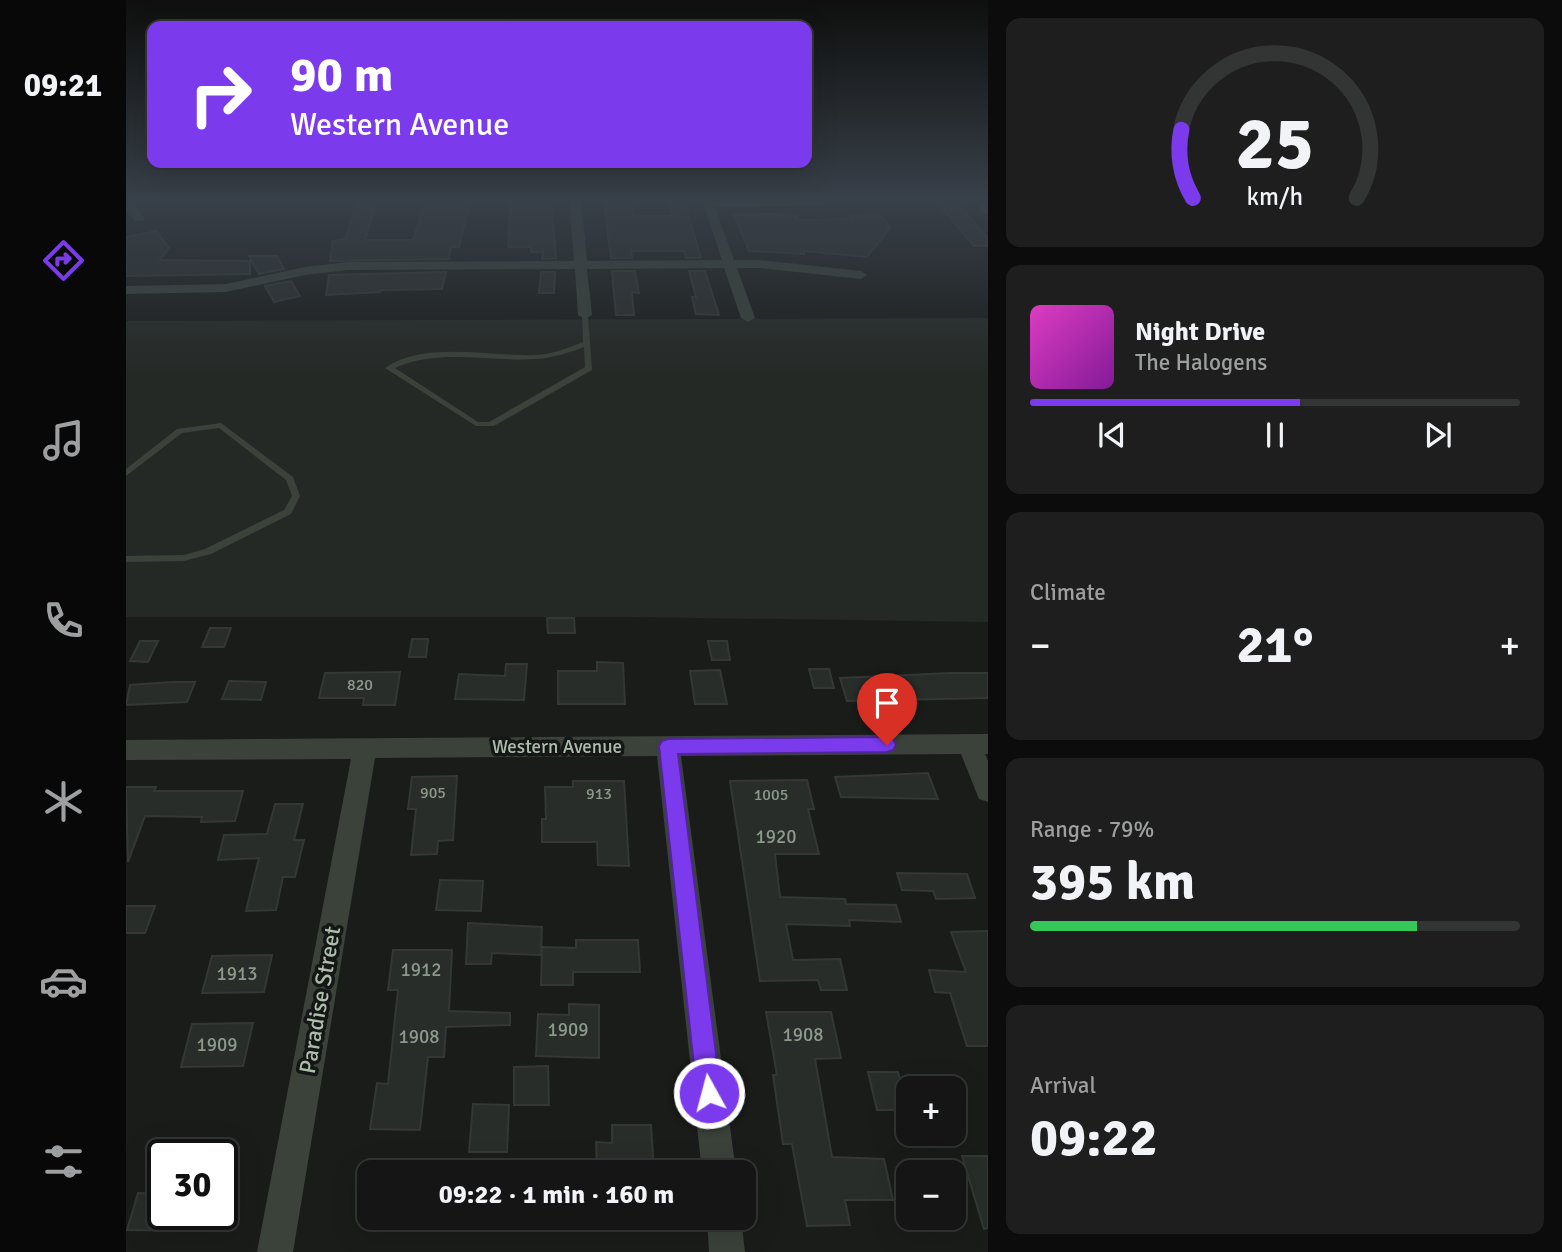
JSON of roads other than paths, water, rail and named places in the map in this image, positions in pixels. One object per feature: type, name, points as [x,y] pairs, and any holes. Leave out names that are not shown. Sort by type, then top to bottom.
[{"type":"street","points":[[579,258],[585,315]]},
{"type":"street","points":[[728,258],[748,318]]},
{"type":"street","points":[[126,290],[226,288],[334,267],[773,264],[861,275]]},
{"type":"street","points":[[978,744],[988,791]]},
{"type":"street","name":"Western Avenue","points":[[126,750],[978,744]]},
{"type":"street","points":[[668,746],[718,1160]]},
{"type":"street","name":"Paradise Street","points":[[275,1252],[365,748]]},
{"type":"street","points":[[725,1230],[727,1252]]},
{"type":"lane","points":[[585,315],[589,368],[486,425],[476,424],[388,368],[413,359],[535,357],[569,351],[587,343]]},
{"type":"lane","points":[[126,473],[180,431],[221,425],[290,479],[296,496],[288,512],[208,552],[184,558],[126,559]]}]
